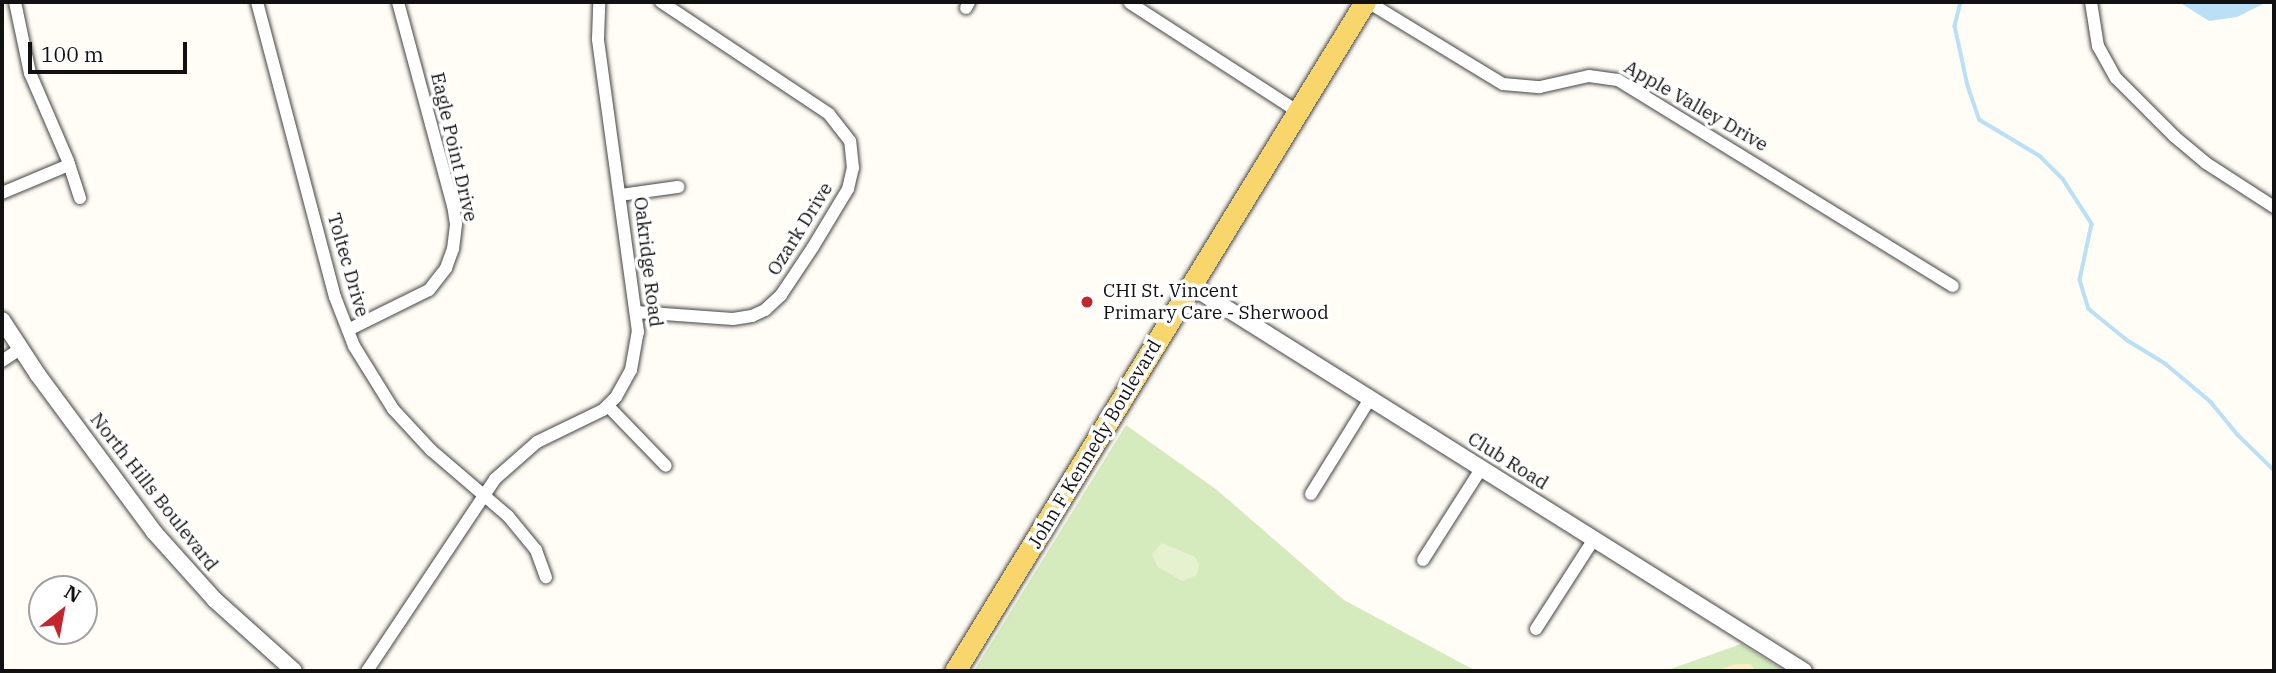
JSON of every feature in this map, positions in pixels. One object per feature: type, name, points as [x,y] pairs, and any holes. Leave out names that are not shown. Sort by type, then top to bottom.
[{"type":"main road","name":"John F Kennedy Boulevard","points":[[955,671],[1297,111],[1367,2]]},
{"type":"street","points":[[15,2],[30,73],[80,198]]},
{"type":"street","name":"Toltec Drive","points":[[257,2],[335,297],[368,372],[393,409],[431,450],[484,493],[531,543],[546,577]]},
{"type":"street","name":"Eagle Point Drive","points":[[348,330],[429,290],[446,268],[453,249],[456,224],[453,206],[398,2]]},
{"type":"street","name":"Oakridge Road","points":[[367,671],[484,493],[514,460],[537,442],[593,416],[608,406],[622,387],[635,358],[638,332],[636,312],[598,39],[599,2]]},
{"type":"street","name":"Ozark Drive","points":[[636,312],[733,319],[752,316],[765,310],[781,295],[813,247],[848,189],[853,168],[850,141],[829,114],[661,2]]},
{"type":"street","name":"Apple Valley Drive","points":[[1367,2],[1503,84],[1541,87],[1589,76],[1618,80],[1954,286]]},
{"type":"street","points":[[2091,2],[2098,46],[2116,78],[2168,130],[2206,163],[2274,207]]},
{"type":"street","points":[[1130,3],[1297,111]]},
{"type":"street","points":[[2,193],[69,165]]},
{"type":"street","points":[[620,195],[678,187]]},
{"type":"street","name":"Club Road","points":[[1191,286],[1804,671]]},
{"type":"street","name":"North Hills Boulevard","points":[[2,320],[20,349],[154,532],[215,600],[294,671]]},
{"type":"street","points":[[2,361],[20,349]]},
{"type":"street","points":[[1311,494],[1370,399]]},
{"type":"street","points":[[608,406],[666,466]]},
{"type":"street","points":[[1423,560],[1481,469]]},
{"type":"street","points":[[1536,629],[1594,539]]},
{"type":"green space","points":[[1126,425],[1217,490],[1344,600],[1476,671],[974,671]]},
{"type":"green space","points":[[1162,543],[1195,557],[1199,564],[1197,575],[1182,581],[1158,567],[1152,554]]},
{"type":"green space","points":[[1741,644],[1784,671],[1665,671]]},
{"type":"sand","points":[[1751,664],[1755,671],[1724,671],[1723,668]]},
{"type":"water","points":[[2179,2],[2267,2],[2237,17],[2209,21]]},
{"type":"waterway","points":[[1961,2],[1955,26],[1968,86],[1980,120],[2040,156],[2063,179],[2092,224],[2080,280],[2089,309],[2127,340],[2166,364],[2211,402],[2238,435],[2274,470]]},
{"type":"place","name":"CHI St. Vincent Primary Care - Sherwood","points":[[1087,302]]}]
